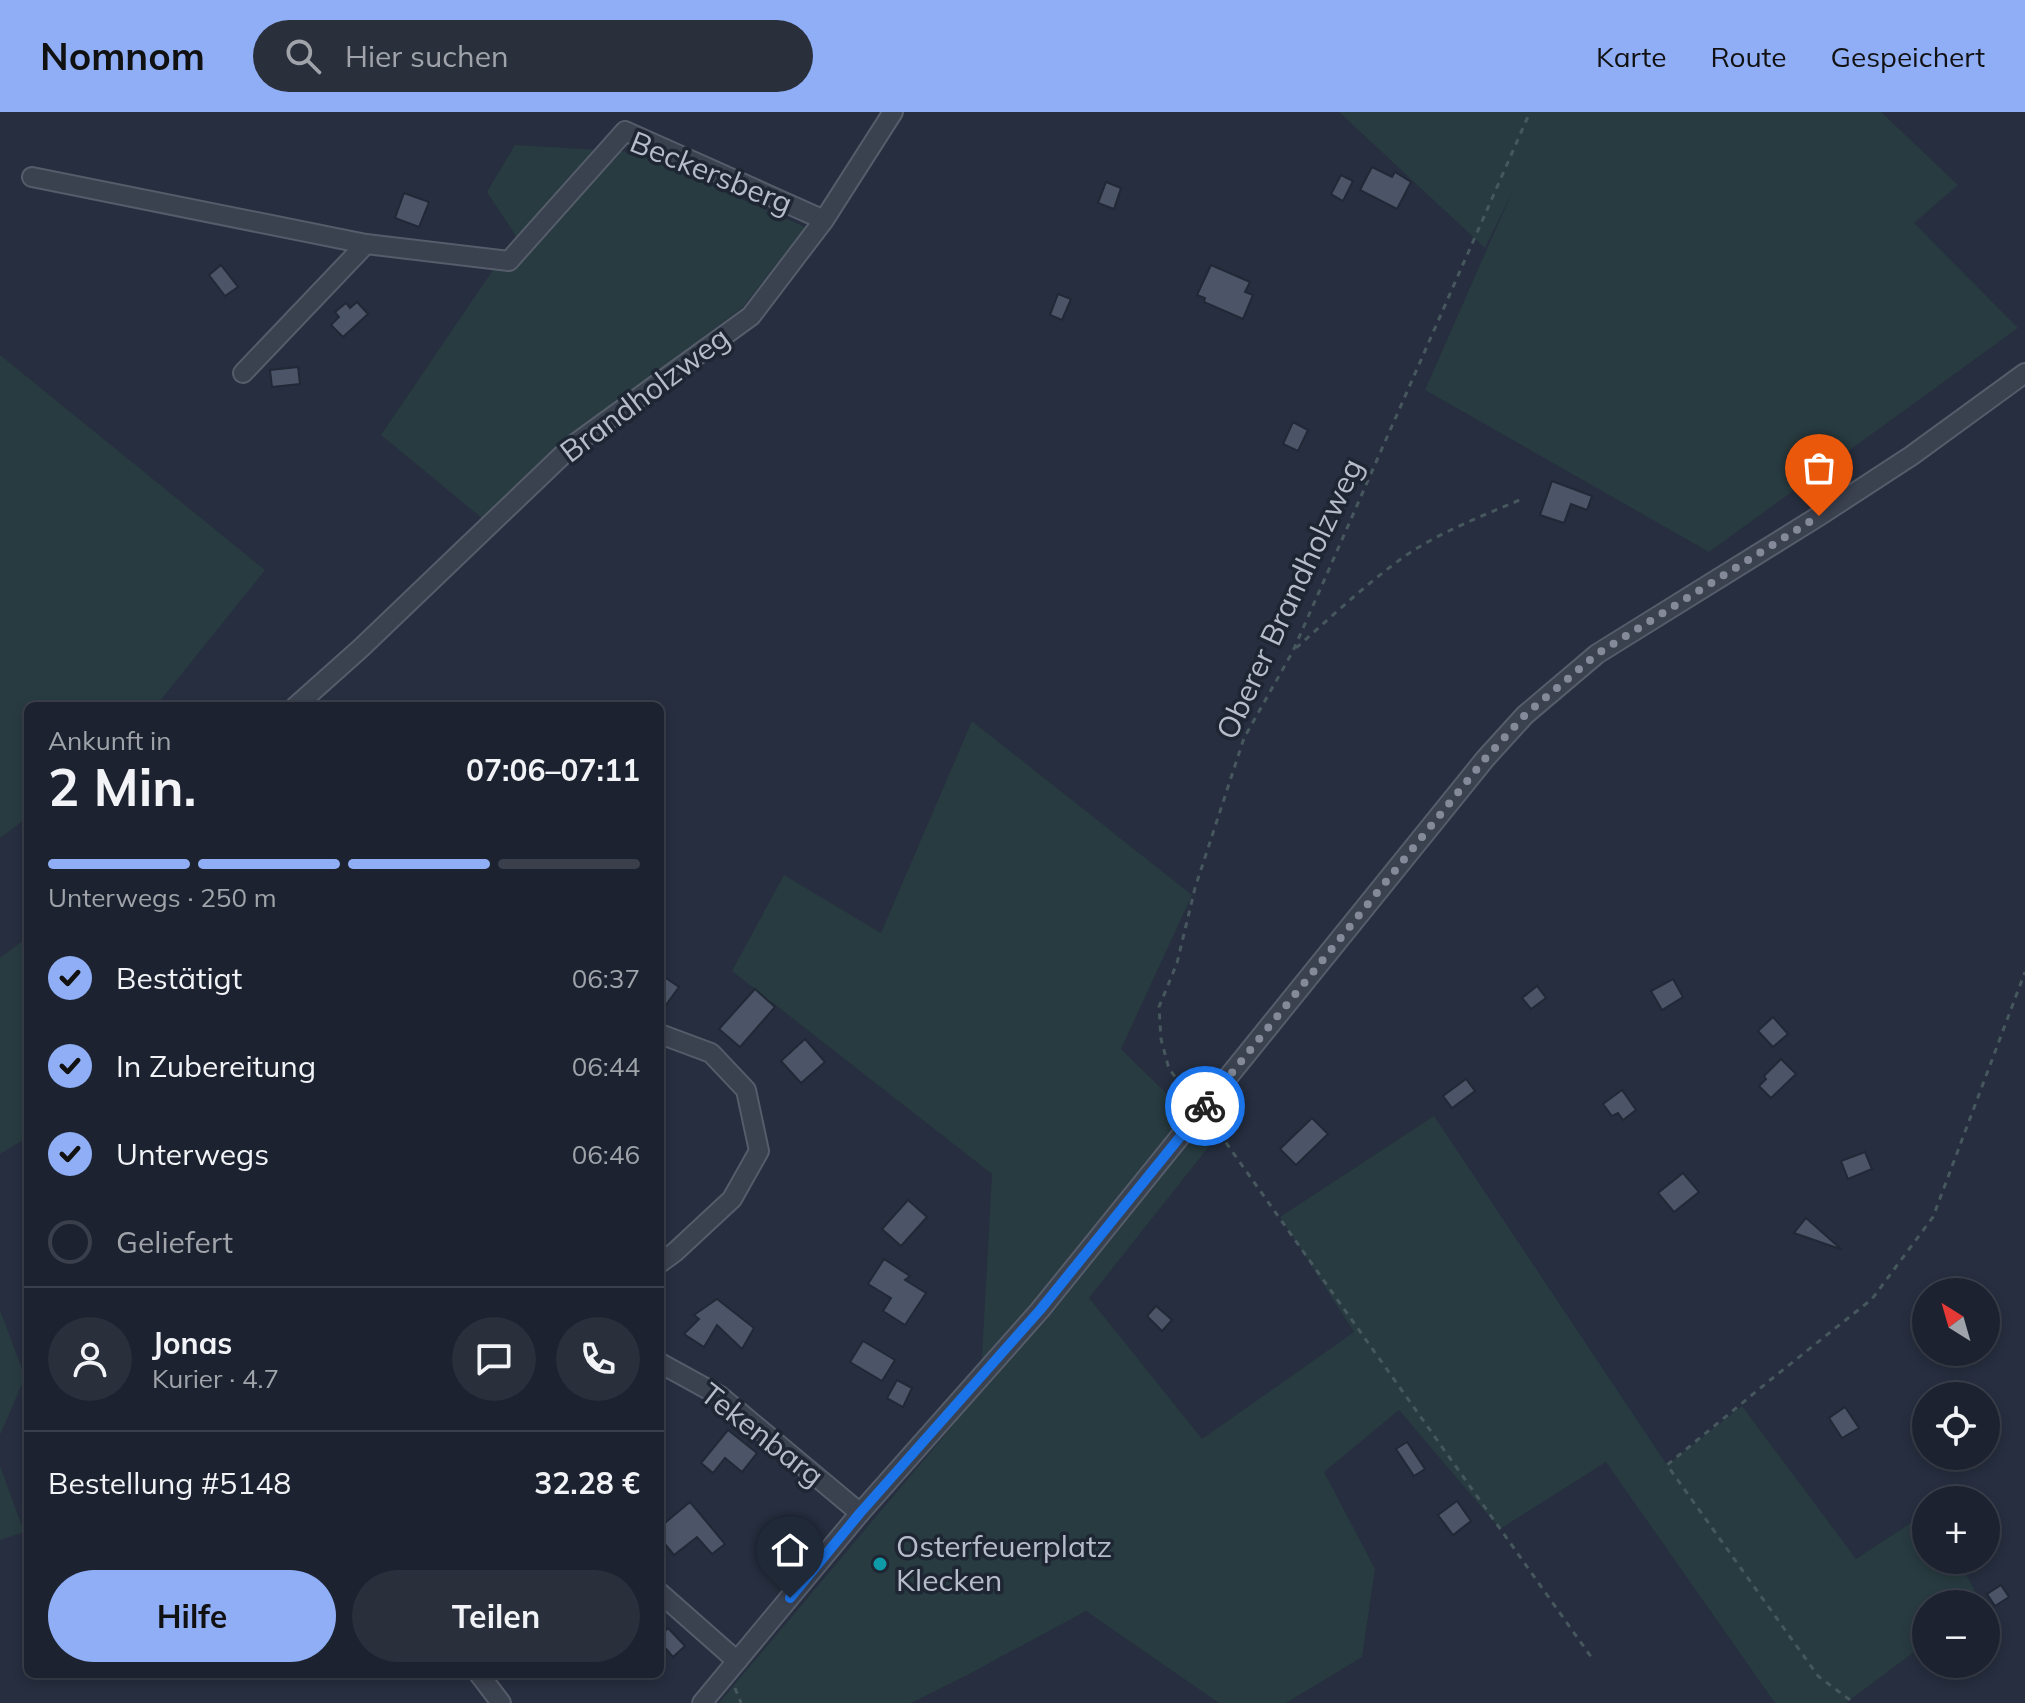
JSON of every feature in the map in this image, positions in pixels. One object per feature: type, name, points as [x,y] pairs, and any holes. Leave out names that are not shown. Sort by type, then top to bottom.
[{"type":"street","name":"Brandholzweg","points":[[300,702],[572,446],[751,316],[824,220],[893,112]]},
{"type":"street","name":"Beckersberg","points":[[32,177],[366,244],[509,261],[625,131],[824,220]]},
{"type":"street","points":[[243,373],[366,244]]},
{"type":"street","points":[[702,1703],[860,1513],[1040,1310],[1485,759],[1525,715],[1597,654],[1898,465],[2025,373]]},
{"type":"street","points":[[664,1035],[711,1053],[746,1090],[759,1151],[732,1199],[664,1260]]},
{"type":"street","name":"Tekenbarg","points":[[664,1365],[720,1396],[860,1513]]},
{"type":"street","points":[[664,1597],[737,1661]]},
{"type":"street","points":[[482,1678],[501,1703]]},
{"type":"path","name":"Oberer Brandholzweg","points":[[1530,112],[1293,651],[1244,738],[1195,888],[1177,963],[1159,1007],[1161,1039],[1169,1069],[1202,1110],[1594,1661]]},
{"type":"path","points":[[1293,651],[1354,596],[1407,555],[1466,522],[1522,499]]},
{"type":"path","points":[[1850,1700],[1818,1676],[1667,1465],[1872,1299],[1933,1217],[2025,972]]},
{"type":"green space","points":[[1339,112],[1881,112],[1958,185],[1914,223],[2018,328],[1709,552],[1425,390],[1513,190],[1485,248]]},
{"type":"green space","points":[[515,145],[635,152],[805,227],[743,307],[575,433],[483,519],[381,435],[516,236],[487,192]]},
{"type":"green space","points":[[0,355],[265,570],[159,702],[24,702],[24,820],[0,838]]},
{"type":"green space","points":[[972,721],[1192,895],[1121,1049],[1214,1140],[1089,1298],[1202,1439],[1354,1332],[1280,1217],[1434,1116],[1667,1465],[1742,1406],[1856,1559],[1912,1522],[1912,1574],[1966,1574],[1974,1590],[1912,1590],[1912,1654],[1846,1703],[1775,1703],[1606,1462],[1500,1529],[1399,1410],[1324,1472],[1375,1569],[1362,1657],[1286,1703],[1219,1703],[1086,1611],[911,1703],[719,1703],[980,1393],[992,1174],[732,971],[784,875],[881,933]]},
{"type":"green space","points":[[24,940],[24,1139],[0,1154],[0,958]]},
{"type":"green space","points":[[0,1310],[24,1379],[0,1435]]},
{"type":"green space","points":[[0,1466],[24,1532],[0,1540]]},
{"type":"building","points":[[1372,167],[1392,177],[1395,172],[1411,182],[1397,209],[1360,190]]},
{"type":"building","points":[[1341,175],[1353,181],[1343,201],[1331,194]]},
{"type":"building","points":[[1106,182],[1121,188],[1114,209],[1098,203]]},
{"type":"building","points":[[404,193],[429,202],[419,227],[395,218]]},
{"type":"building","points":[[221,265],[238,287],[225,296],[209,275]]},
{"type":"building","points":[[1211,265],[1250,282],[1245,292],[1253,295],[1243,319],[1204,302],[1205,298],[1197,295]]},
{"type":"building","points":[[1058,294],[1071,299],[1062,320],[1050,315]]},
{"type":"building","points":[[357,302],[368,314],[343,337],[331,325],[339,317],[335,312],[346,303],[350,308]]},
{"type":"building","points":[[298,367],[300,384],[272,387],[270,370]]},
{"type":"building","points":[[1293,422],[1308,430],[1298,451],[1283,444]]},
{"type":"building","points":[[1552,481],[1592,496],[1587,510],[1571,504],[1564,523],[1540,515]]},
{"type":"building","points":[[664,977],[679,987],[664,1008]]},
{"type":"building","points":[[1673,979],[1683,997],[1662,1010],[1651,991]]},
{"type":"building","points":[[1537,986],[1546,998],[1531,1009],[1522,998]]},
{"type":"building","points":[[755,989],[775,1007],[740,1047],[719,1029]]},
{"type":"building","points":[[1773,1017],[1788,1034],[1773,1047],[1758,1031]]},
{"type":"building","points":[[805,1039],[825,1062],[801,1083],[781,1061]]},
{"type":"building","points":[[1781,1059],[1796,1074],[1771,1098],[1759,1086],[1766,1079],[1764,1076]]},
{"type":"building","points":[[1466,1079],[1475,1091],[1452,1108],[1443,1096]]},
{"type":"building","points":[[1622,1090],[1636,1110],[1623,1120],[1618,1113],[1612,1116],[1603,1104]]},
{"type":"building","points":[[1312,1118],[1328,1134],[1296,1165],[1280,1149]]},
{"type":"building","points":[[1865,1152],[1872,1169],[1848,1179],[1841,1161]]},
{"type":"building","points":[[1683,1173],[1699,1192],[1674,1212],[1658,1193]]},
{"type":"building","points":[[908,1200],[927,1217],[901,1246],[882,1229]]},
{"type":"building","points":[[1806,1218],[1841,1249],[1794,1233]]},
{"type":"building","points":[[884,1259],[910,1276],[905,1280],[926,1293],[905,1325],[883,1311],[891,1298],[868,1284]]},
{"type":"building","points":[[717,1299],[754,1328],[742,1349],[717,1325],[704,1347],[684,1334],[699,1319],[694,1315]]},
{"type":"building","points":[[1156,1306],[1172,1320],[1162,1331],[1147,1316]]},
{"type":"building","points":[[863,1341],[895,1360],[882,1381],[850,1362]]},
{"type":"building","points":[[897,1380],[912,1388],[903,1407],[887,1398]]},
{"type":"building","points":[[1845,1407],[1859,1428],[1842,1438],[1829,1418]]},
{"type":"building","points":[[728,1430],[757,1453],[742,1472],[725,1458],[713,1473],[701,1463]]},
{"type":"building","points":[[1407,1442],[1425,1469],[1414,1476],[1396,1449]]},
{"type":"building","points":[[1457,1501],[1471,1521],[1453,1535],[1438,1515]]},
{"type":"building","points":[[690,1502],[725,1544],[712,1554],[697,1537],[674,1555],[664,1543],[664,1524]]},
{"type":"building","points":[[2001,1585],[2009,1597],[2000,1603],[2000,1590],[1993,1590]]},
{"type":"building","points":[[668,1628],[685,1646],[673,1657],[664,1647],[664,1632]]},
{"type":"way so far","points":[[1205,1106],[1485,759],[1525,715],[1597,654],[1819,516]]},
{"type":"place","name":"Osterfeuerplatz Klecken","points":[[880,1564]]},
{"type":"route","points":[[790,1598],[860,1513],[1040,1310],[1205,1106]]}]
